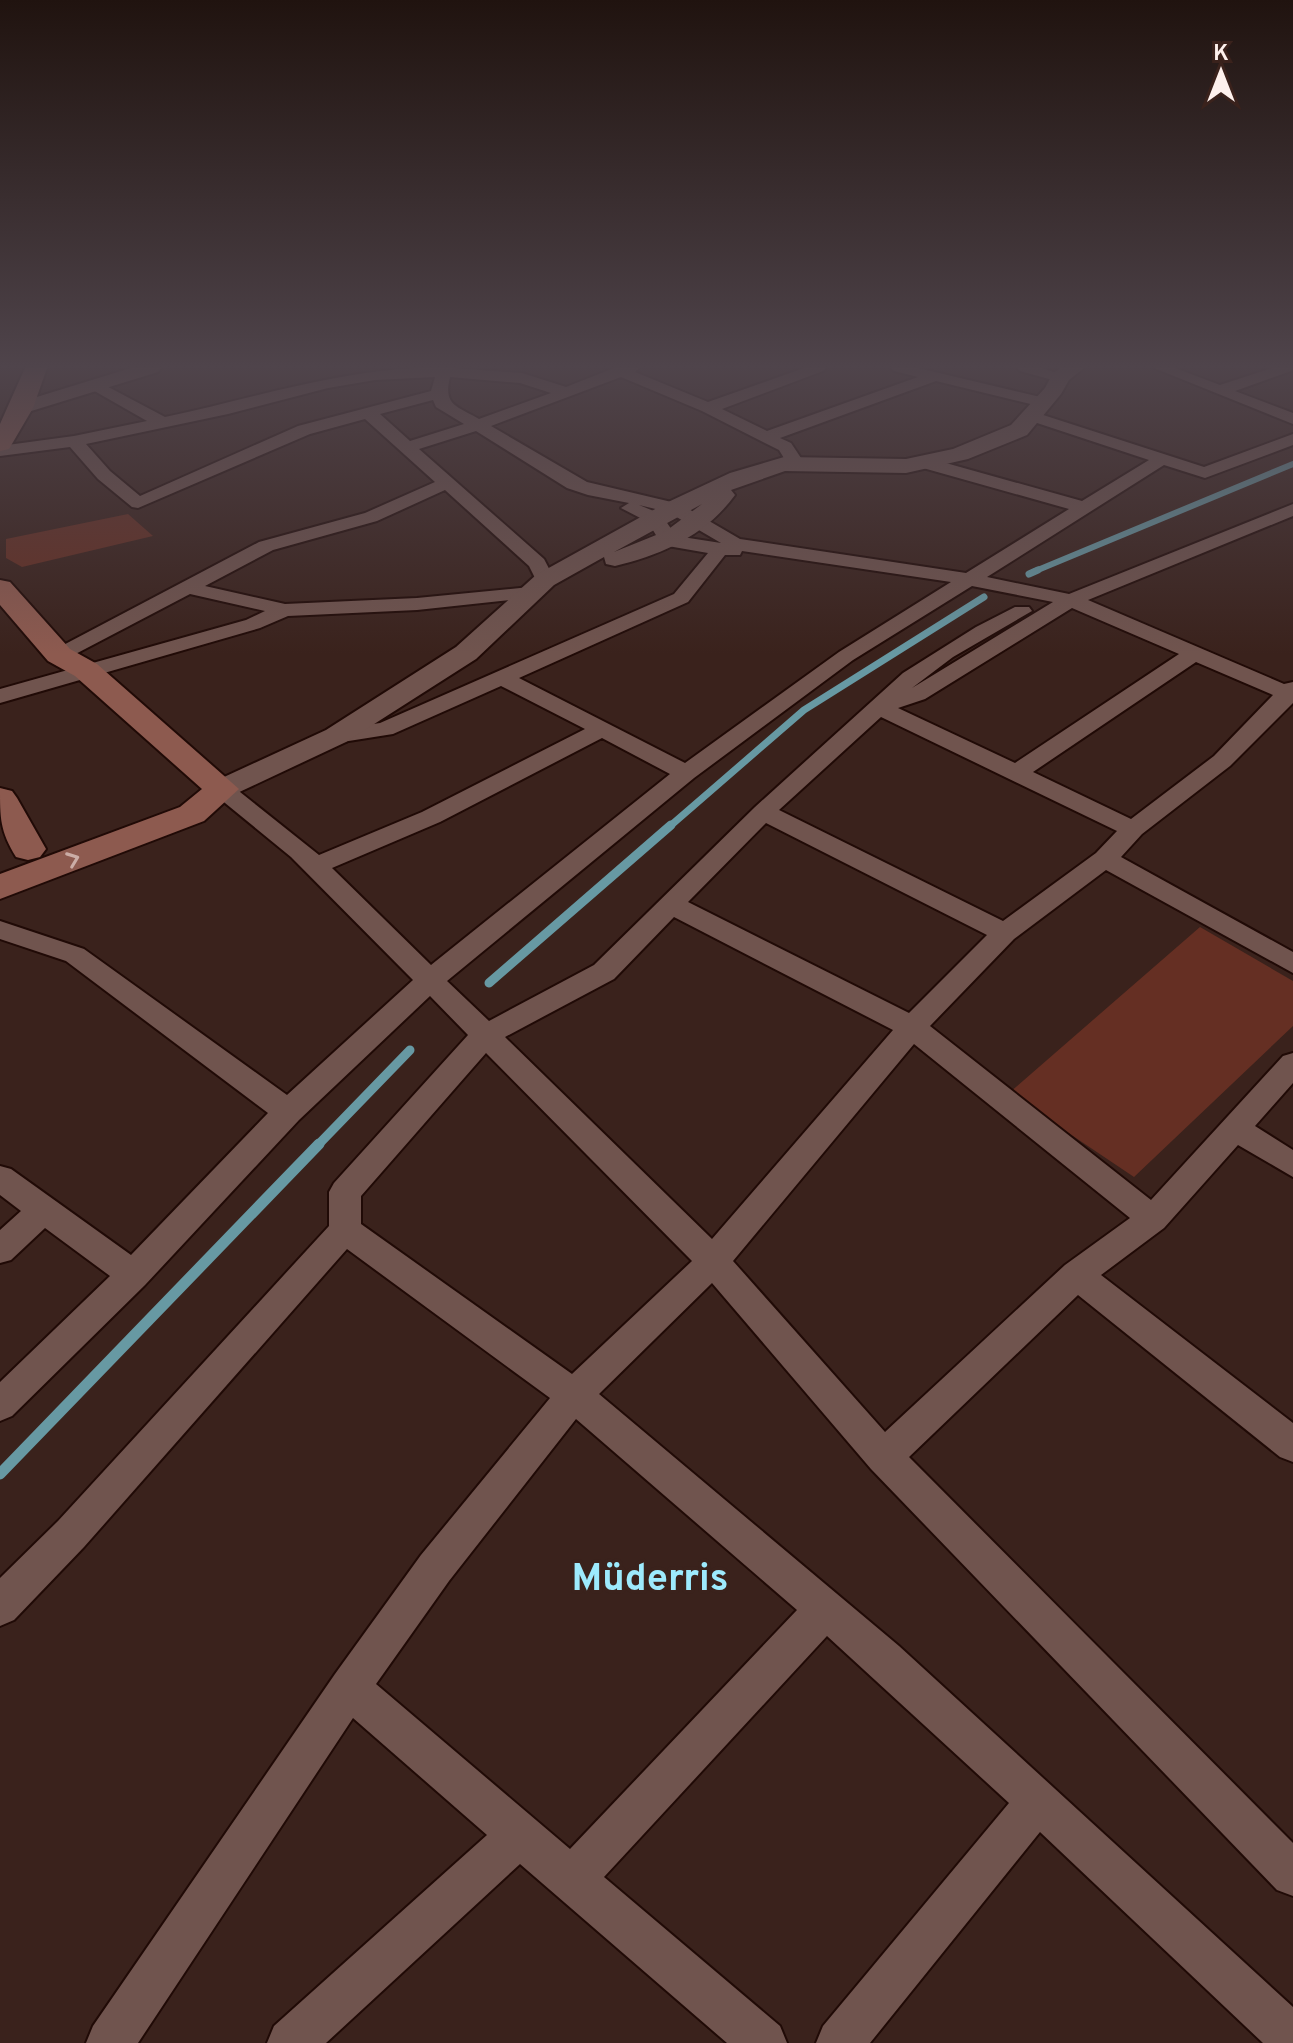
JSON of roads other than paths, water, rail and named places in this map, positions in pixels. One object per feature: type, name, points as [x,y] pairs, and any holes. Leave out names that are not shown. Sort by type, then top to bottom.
[{"type":"main road","points":[[0,588],[72,662],[222,789]]},
{"type":"main road","points":[[0,798],[14,853],[169,801],[222,789]]},
{"type":"main road","points":[[0,887],[192,814],[222,789]]},
{"type":"street","points":[[94,463],[138,503],[228,463]]},
{"type":"street","points":[[425,463],[537,563],[537,587]]},
{"type":"street","points":[[540,463],[573,484],[700,522],[727,547]]},
{"type":"street","points":[[917,463],[906,466],[784,464],[738,478],[664,513],[537,587],[466,653],[336,736],[222,789],[315,866],[713,1261],[884,1457],[1293,1874]]},
{"type":"street","points":[[927,463],[1085,508]]},
{"type":"street","points":[[0,1405],[133,1275],[288,1112],[429,981],[686,773],[846,656],[973,580],[1156,463]]},
{"type":"street","points":[[1172,463],[1205,473],[1230,463]]},
{"type":"street","points":[[189,588],[285,610],[417,604],[537,587],[669,541],[700,522],[738,478]]},
{"type":"street","points":[[0,696],[72,662],[189,588],[266,546],[371,517],[447,483]]},
{"type":"street","points":[[0,1606],[71,1534],[345,1230],[345,1192],[484,1036],[604,972],[763,812],[879,707],[917,694],[1061,598],[1293,490]]},
{"type":"street","points":[[1061,598],[1293,509]]},
{"type":"street","points":[[664,513],[669,541]]},
{"type":"street","points":[[110,2043],[349,1688],[435,1568],[574,1395],[713,1261],[912,1027],[1005,933],[1105,859],[1133,829],[1222,761],[1291,692],[1061,598],[973,580],[782,550],[669,541]]},
{"type":"street","points":[[336,736],[385,729],[505,679],[681,598],[727,547]]},
{"type":"street","points":[[72,662],[253,624],[285,610]]},
{"type":"street","points":[[1016,773],[1196,652]]},
{"type":"street","points":[[505,679],[686,773]]},
{"type":"street","points":[[879,707],[1133,829]]},
{"type":"street","points":[[315,866],[431,817],[602,729]]},
{"type":"street","points":[[763,812],[1005,933]]},
{"type":"street","points":[[1105,859],[1293,964]]},
{"type":"street","points":[[672,905],[912,1027],[1153,1219]]},
{"type":"street","points":[[0,930],[75,955],[288,1112]]},
{"type":"street","points":[[884,1457],[1077,1275],[1153,1219],[1293,1064]]},
{"type":"street","points":[[1234,1128],[1293,1165]]},
{"type":"street","points":[[0,1178],[133,1275]]},
{"type":"street","points":[[0,1250],[43,1210]]},
{"type":"street","points":[[345,1230],[574,1395],[825,1609],[1038,1801],[1290,2037]]},
{"type":"street","points":[[1077,1275],[1293,1445]]},
{"type":"street","points":[[572,1879],[825,1609]]},
{"type":"street","points":[[349,1688],[763,2043]]},
{"type":"street","points":[[840,2043],[1038,1801]]},
{"type":"street","points":[[291,2043],[520,1834]]},
{"type":"waterway","points":[[1033,572],[1293,464]]},
{"type":"waterway","points":[[1029,574],[1038,570]]},
{"type":"waterway","points":[[669,827],[804,710],[984,597]]},
{"type":"waterway","points":[[489,983],[671,825]]},
{"type":"waterway","points":[[317,1146],[410,1050]]},
{"type":"waterway","points":[[0,1474],[319,1144]]},
{"type":"district","name":"Müderris","points":[[650,1577]]}]
